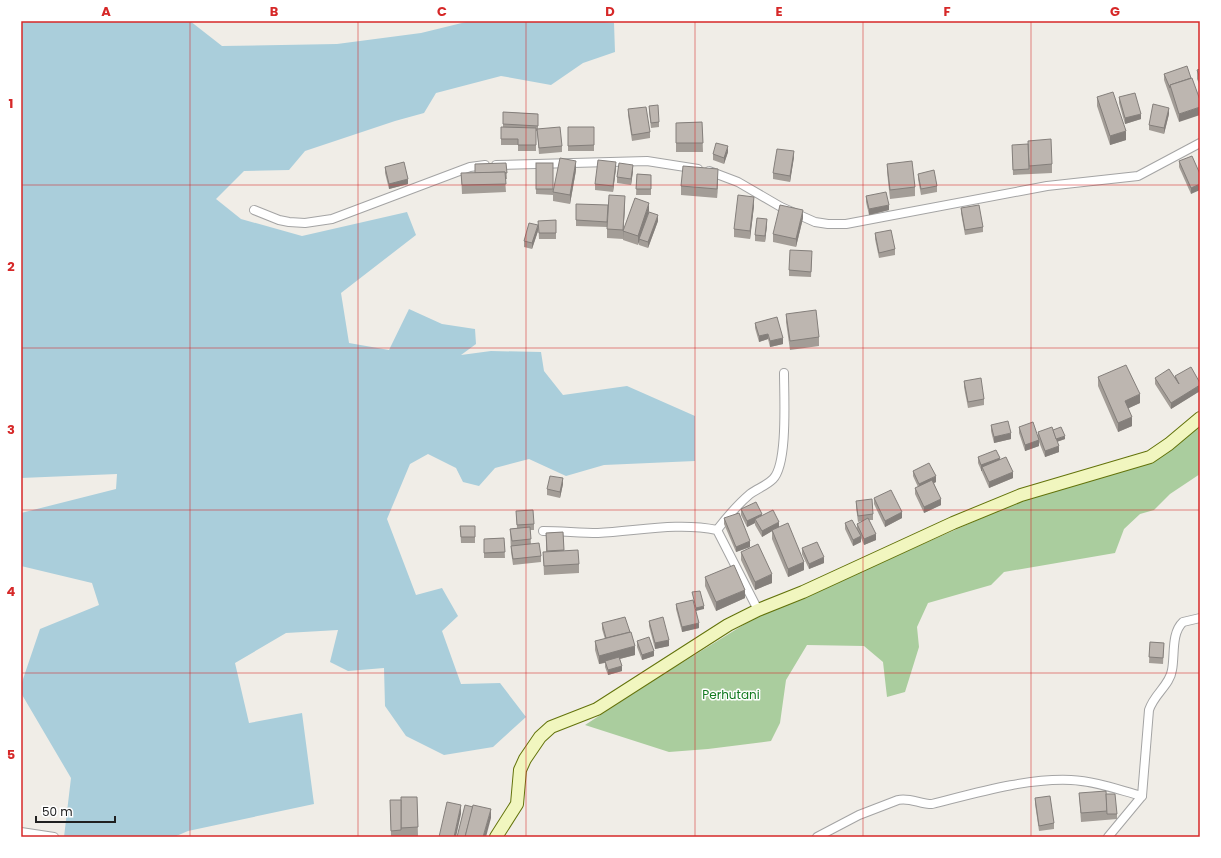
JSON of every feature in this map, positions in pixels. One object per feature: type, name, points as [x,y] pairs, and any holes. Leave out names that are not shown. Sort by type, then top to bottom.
[{"type":"street","points":[[254,210],[279,220],[312,222],[344,216],[470,167],[576,162],[647,161],[686,166],[710,172],[738,182],[781,206],[815,222],[846,224],[1047,186],[1138,176],[1200,143]]},
{"type":"street","points":[[717,530],[734,508],[752,493],[765,485],[779,471],[782,451],[784,373]]},
{"type":"street","points":[[496,837],[517,804],[520,770],[525,759],[540,737],[551,727],[597,709],[728,626],[758,610],[803,592],[953,523],[1021,495],[1150,457],[1169,444],[1200,418]]},
{"type":"street","points":[[543,531],[597,533],[681,526],[702,527],[717,530]]},
{"type":"street","points":[[717,530],[758,610]]},
{"type":"street","points":[[1108,837],[1142,796],[1149,710],[1153,700],[1170,678],[1177,630],[1180,625],[1188,620],[1200,618]]},
{"type":"street","points":[[817,837],[859,815],[904,798],[922,804],[932,804],[1002,788],[1052,780],[1072,780],[1095,783],[1142,796]]},
{"type":"street","points":[[21,832],[54,837]]},
{"type":"green space","name":"Perhutani","points":[[1200,424],[1200,474],[1170,494],[1154,510],[1140,514],[1124,529],[1115,553],[1004,572],[991,585],[928,603],[917,627],[919,647],[905,692],[887,697],[883,662],[864,646],[807,645],[786,680],[780,723],[771,741],[669,752],[585,725],[753,619],[1023,500],[1150,462]]},
{"type":"water","points":[[21,21],[190,21],[222,46],[337,44],[421,33],[470,21],[595,21],[614,23],[615,52],[583,63],[551,85],[501,76],[436,93],[424,113],[395,121],[305,151],[289,170],[244,171],[216,199],[241,219],[302,236],[407,212],[416,235],[341,293],[349,343],[389,350],[409,309],[442,324],[475,329],[476,344],[461,355],[491,351],[541,352],[544,371],[563,395],[627,386],[695,416],[695,461],[604,465],[566,476],[529,459],[495,468],[479,486],[463,482],[456,468],[428,454],[410,464],[387,519],[416,595],[442,588],[458,616],[442,631],[461,684],[500,683],[526,717],[493,747],[444,755],[406,736],[385,706],[384,668],[348,671],[330,662],[338,630],[286,633],[235,663],[249,723],[302,713],[314,804],[188,831],[174,837],[64,837],[71,778],[21,693],[21,685],[40,629],[99,605],[92,583],[21,566],[21,513],[116,489],[117,474],[21,478]]},
{"type":"building","points":[[1187,66],[1191,78],[1170,85],[1170,88],[1164,74]]},
{"type":"building","points":[[1200,69],[1200,78],[1197,70]]},
{"type":"building","points":[[1192,78],[1200,100],[1200,107],[1179,114],[1170,85]]},
{"type":"building","points":[[1113,92],[1126,131],[1110,136],[1097,97]]},
{"type":"building","points":[[1135,93],[1141,114],[1125,118],[1119,97]]},
{"type":"building","points":[[1153,104],[1169,108],[1164,128],[1149,125]]},
{"type":"building","points":[[658,105],[659,122],[651,123],[649,106]]},
{"type":"building","points":[[646,107],[650,132],[632,135],[628,109]]},
{"type":"building","points":[[503,112],[538,114],[538,126],[503,124]]},
{"type":"building","points":[[702,122],[703,143],[676,143],[676,123]]},
{"type":"building","points":[[501,127],[536,128],[536,145],[518,145],[518,139],[501,139]]},
{"type":"building","points":[[560,127],[562,146],[539,148],[537,129]]},
{"type":"building","points":[[568,127],[594,127],[594,145],[568,146]]},
{"type":"building","points":[[1051,139],[1052,164],[1029,166],[1028,141]]},
{"type":"building","points":[[716,143],[728,146],[724,158],[713,154]]},
{"type":"building","points":[[1028,144],[1029,169],[1013,170],[1012,145]]},
{"type":"building","points":[[777,149],[794,151],[790,176],[773,173]]},
{"type":"building","points":[[1192,156],[1200,174],[1200,184],[1191,188],[1179,161]]},
{"type":"building","points":[[560,158],[576,161],[570,195],[553,192]]},
{"type":"building","points":[[598,160],[616,162],[613,186],[595,184]]},
{"type":"building","points":[[912,161],[915,187],[890,190],[887,164]]},
{"type":"building","points":[[404,162],[408,179],[389,184],[385,167]]},
{"type":"building","points":[[506,163],[507,173],[475,173],[475,164]]},
{"type":"building","points":[[536,163],[553,163],[553,189],[536,189]]},
{"type":"building","points":[[619,163],[633,165],[631,179],[617,177]]},
{"type":"building","points":[[683,166],[718,169],[717,189],[681,186]]},
{"type":"building","points":[[934,170],[937,186],[921,189],[918,174]]},
{"type":"building","points":[[505,172],[506,184],[462,185],[461,173]]},
{"type":"building","points":[[637,174],[651,175],[651,189],[636,189]]},
{"type":"building","points":[[886,192],[889,205],[869,209],[866,196]]},
{"type":"building","points":[[609,195],[625,196],[623,230],[607,229]]},
{"type":"building","points":[[738,195],[754,197],[750,231],[734,229]]},
{"type":"building","points":[[635,198],[649,203],[638,236],[623,231]]},
{"type":"building","points":[[576,204],[608,205],[607,222],[576,220]]},
{"type":"building","points":[[780,205],[803,210],[796,239],[773,234]]},
{"type":"building","points":[[979,205],[983,227],[965,230],[961,208]]},
{"type":"building","points":[[649,212],[658,215],[648,242],[639,239]]},
{"type":"building","points":[[757,218],[767,219],[765,236],[755,235]]},
{"type":"building","points":[[556,220],[556,233],[539,233],[538,221]]},
{"type":"building","points":[[529,223],[538,225],[532,243],[524,241]]},
{"type":"building","points":[[891,230],[895,249],[879,253],[875,233]]},
{"type":"building","points":[[790,250],[812,251],[811,272],[789,270]]},
{"type":"building","points":[[816,310],[819,337],[790,341],[786,314]]},
{"type":"building","points":[[777,317],[783,338],[770,341],[768,334],[759,336],[755,323]]},
{"type":"building","points":[[1126,365],[1140,394],[1125,401],[1132,417],[1118,423],[1098,377]]},
{"type":"building","points":[[1191,367],[1200,385],[1171,403],[1155,378],[1169,369],[1179,384],[1175,376]]},
{"type":"building","points":[[981,378],[984,399],[968,402],[964,381]]},
{"type":"building","points":[[1008,421],[1011,433],[994,437],[991,425]]},
{"type":"building","points":[[1033,422],[1039,440],[1025,445],[1019,427]]},
{"type":"building","points":[[1052,427],[1059,446],[1045,451],[1038,432]]},
{"type":"building","points":[[1061,427],[1065,436],[1056,439],[1053,430]]},
{"type":"building","points":[[996,450],[1000,458],[981,465],[978,457]]},
{"type":"building","points":[[1006,457],[1013,472],[989,482],[982,467]]},
{"type":"building","points":[[929,463],[936,476],[919,484],[913,471]]},
{"type":"building","points":[[550,476],[563,478],[560,492],[547,489]]},
{"type":"building","points":[[932,480],[941,499],[924,507],[915,488]]},
{"type":"building","points":[[891,490],[902,512],[885,521],[874,498]]},
{"type":"building","points":[[872,499],[873,514],[858,516],[856,501]]},
{"type":"building","points":[[756,502],[762,514],[747,521],[741,509]]},
{"type":"building","points":[[533,510],[534,524],[517,525],[516,511]]},
{"type":"building","points":[[773,510],[779,522],[762,531],[755,519]]},
{"type":"building","points":[[739,513],[750,541],[736,547],[724,518]]},
{"type":"building","points":[[868,518],[876,534],[864,539],[857,524]]},
{"type":"building","points":[[852,520],[861,536],[853,540],[845,523]]},
{"type":"building","points":[[788,523],[804,562],[788,569],[772,530]]},
{"type":"building","points":[[460,526],[475,526],[475,537],[461,537]]},
{"type":"building","points":[[530,527],[531,539],[512,541],[510,529]]},
{"type":"building","points":[[563,532],[564,550],[547,551],[546,533]]},
{"type":"building","points":[[504,538],[505,552],[484,553],[484,539]]},
{"type":"building","points":[[817,542],[824,557],[809,564],[802,548]]},
{"type":"building","points":[[539,543],[541,556],[513,559],[511,546]]},
{"type":"building","points":[[758,544],[772,574],[755,582],[741,552]]},
{"type":"building","points":[[578,550],[579,564],[544,566],[543,552]]},
{"type":"building","points":[[734,565],[745,590],[716,602],[705,577]]},
{"type":"building","points":[[700,591],[704,606],[696,608],[692,592]]},
{"type":"building","points":[[693,600],[699,623],[682,627],[676,604]]},
{"type":"building","points":[[625,617],[630,632],[606,638],[602,623]]},
{"type":"building","points":[[663,617],[669,640],[655,643],[649,621]]},
{"type":"building","points":[[631,632],[635,646],[599,656],[595,641]]},
{"type":"building","points":[[649,637],[654,651],[642,655],[637,641]]},
{"type":"building","points":[[1150,642],[1164,643],[1163,658],[1149,657]]},
{"type":"building","points":[[619,657],[622,666],[608,670],[605,661]]},
{"type":"building","points":[[1106,791],[1107,811],[1081,813],[1079,793]]},
{"type":"building","points":[[1106,794],[1115,794],[1117,814],[1107,814]]},
{"type":"building","points":[[1050,796],[1054,823],[1039,826],[1035,798]]},
{"type":"building","points":[[401,797],[417,797],[418,827],[401,828]]},
{"type":"building","points":[[390,800],[401,800],[401,830],[391,831]]},
{"type":"building","points":[[447,802],[461,805],[454,837],[439,837]]},
{"type":"building","points":[[465,805],[473,807],[465,837],[457,837]]},
{"type":"building","points":[[473,805],[491,809],[483,837],[465,837]]}]
